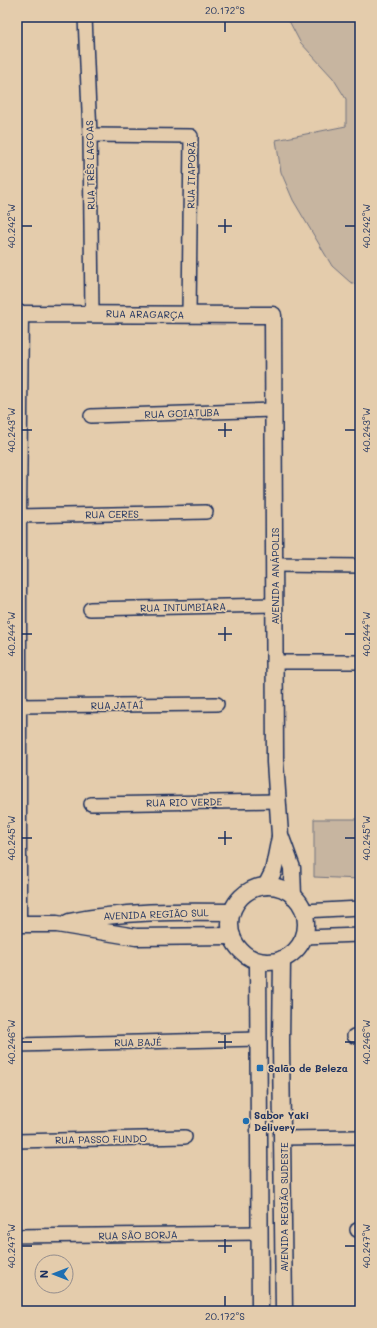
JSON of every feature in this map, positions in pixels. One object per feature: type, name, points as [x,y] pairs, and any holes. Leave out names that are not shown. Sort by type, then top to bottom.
[{"type":"street","name":"RUA TRÊS LAGOAS","points":[[84,17],[90,136],[92,313]]},
{"type":"street","name":"RUA ITAPORÃ","points":[[90,136],[191,136],[189,314]]},
{"type":"street","name":"RUA ARAGARÇA","points":[[19,314],[92,313],[273,315]]},
{"type":"street","points":[[18,924],[19,314]]},
{"type":"street","name":"AVENIDA ANÁPOLIS","points":[[273,315],[276,662],[275,762],[280,835],[292,868],[294,896]]},
{"type":"street","name":"RUA GOIATUBA","points":[[91,416],[274,410]]},
{"type":"street","name":"RUA CERES","points":[[18,516],[206,512]]},
{"type":"street","points":[[275,564],[360,566]]},
{"type":"street","name":"RUA INTUMBIARA","points":[[90,609],[275,605]]},
{"type":"street","points":[[276,662],[360,662]]},
{"type":"street","name":"RUA JATAÍ","points":[[18,706],[217,704]]},
{"type":"street","name":"RUA RIO VERDE","points":[[92,804],[277,801]]},
{"type":"street","name":"AVENIDA ANÁPOLIS","points":[[266,886],[273,872],[280,835]]},
{"type":"street","points":[[266,886],[279,888],[294,896],[304,911],[306,924],[304,937],[295,951],[282,960],[273,962],[258,961],[242,952],[232,936],[230,923],[232,912],[244,895],[254,889],[266,886]]},
{"type":"street","points":[[304,911],[360,908]]},
{"type":"street","name":"AVENIDA REGIÃO SUL","points":[[57,924],[99,916],[152,912],[232,912]]},
{"type":"street","name":"AVENIDA REGIÃO SUL","points":[[18,924],[57,924],[136,937],[232,936]]},
{"type":"street","points":[[304,937],[360,935]]},
{"type":"street","name":"AVENIDA REGIÃO SUDESTE","points":[[282,960],[281,1042],[284,1311]]},
{"type":"street","points":[[258,961],[260,1311]]},
{"type":"street","name":"RUA BAJÉ","points":[[17,1045],[258,1039]]},
{"type":"street","name":"RUA PASSO FUNDO","points":[[17,1141],[185,1137]]},
{"type":"street","points":[[283,1138],[360,1137]]},
{"type":"street","name":"RUA SÃO BORJA","points":[[17,1236],[260,1233]]},
{"type":"shaded area","points":[[287,17],[360,17],[360,286],[350,282],[332,266],[293,200],[281,172],[276,140],[346,126],[346,99],[333,78],[300,42]]},
{"type":"shaded area","points":[[314,819],[360,819],[360,879],[314,877]]},
{"type":"place","name":"Salão de Beleza","points":[[260,1068]]},
{"type":"place","name":"Sabor Yaki Delivery","points":[[246,1121]]}]
